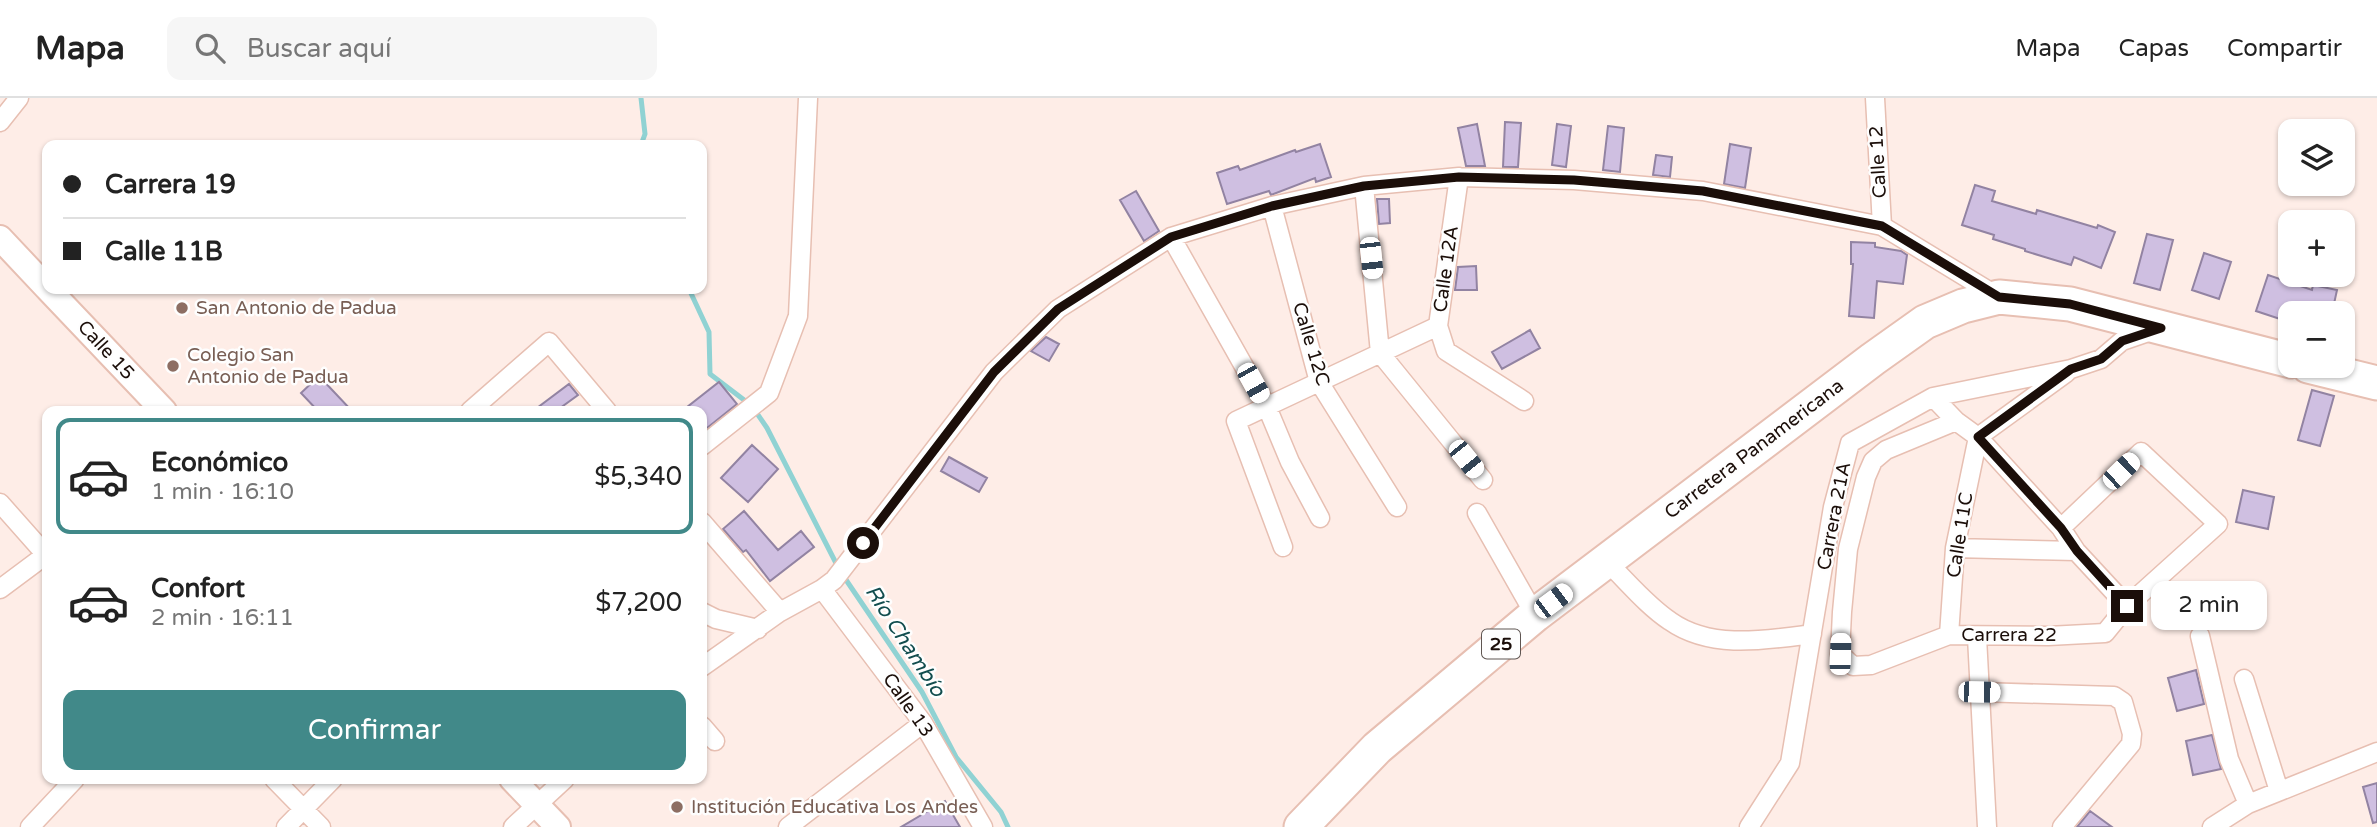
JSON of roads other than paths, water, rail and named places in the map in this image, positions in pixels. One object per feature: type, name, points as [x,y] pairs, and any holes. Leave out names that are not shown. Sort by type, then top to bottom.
[{"type":"highway","name":"Carretera Panamericana","points":[[1301,827],[1377,748],[1535,615],[1925,322],[1963,306],[1999,297],[2070,304],[2278,358]]},
{"type":"highway","points":[[2355,378],[2377,383]]},
{"type":"main road","name":"Calle 15","points":[[0,238],[42,282]]},
{"type":"main road","name":"Calle 15","points":[[54,294],[159,406]]},
{"type":"main road","points":[[517,784],[558,827]]},
{"type":"street","points":[[0,122],[19,98]]},
{"type":"street","points":[[707,442],[769,393],[798,316],[808,98]]},
{"type":"street","name":"Calle 12","points":[[1875,98],[1882,226]]},
{"type":"street","points":[[707,664],[780,612],[828,584],[847,565],[994,372],[1058,309],[1171,237],[1272,206],[1364,186],[1459,177],[1574,180],[1703,191],[1882,226],[1999,297]]},
{"type":"street","name":"Calle 12A","points":[[1459,177],[1438,326],[1446,351],[1524,401]]},
{"type":"street","points":[[1364,186],[1380,354],[1483,480]]},
{"type":"street","name":"Calle 12C","points":[[1272,206],[1319,382],[1397,507]]},
{"type":"street","points":[[1171,237],[1267,407],[1290,462],[1320,518]]},
{"type":"street","points":[[1283,547],[1236,421],[1438,326]]},
{"type":"street","name":"Carrera 21A","points":[[1749,827],[1790,763],[1833,507],[1850,443],[1933,397],[2071,369],[2101,359],[2122,341],[2161,328]]},
{"type":"street","points":[[476,406],[549,342],[603,406]]},
{"type":"street","points":[[1978,437],[2071,369]]},
{"type":"street","points":[[1933,397],[1956,421],[1978,437],[2127,606],[2218,524],[2141,452],[2061,528]]},
{"type":"street","name":"Carrera 22","points":[[1956,421],[1886,450],[1873,461],[1866,477],[1848,549],[1840,654],[1853,666],[1871,666],[1949,635],[1977,637],[2105,633],[2127,606]]},
{"type":"street","name":"Calle 11C","points":[[1949,635],[1955,548],[1978,437]]},
{"type":"street","points":[[0,503],[42,549]]},
{"type":"street","points":[[1477,513],[1535,615]]},
{"type":"street","points":[[707,528],[780,612]]},
{"type":"street","points":[[1955,548],[2077,551]]},
{"type":"street","points":[[0,589],[42,559]]},
{"type":"street","points":[[1606,561],[1670,621],[1693,634],[1752,642],[1812,634]]},
{"type":"street","name":"Calle 13","points":[[828,584],[923,723],[983,827]]},
{"type":"street","points":[[707,615],[716,620],[758,629]]},
{"type":"street","points":[[2200,636],[2229,759],[2248,804]]},
{"type":"street","points":[[1977,637],[1987,827]]},
{"type":"street","points":[[2244,679],[2279,792]]},
{"type":"street","points":[[1979,692],[2114,696],[2123,702],[2132,734],[2131,744],[2062,827]]},
{"type":"street","points":[[788,827],[923,723]]},
{"type":"street","points":[[707,732],[715,741]]},
{"type":"street","points":[[2212,827],[2248,804],[2377,752]]},
{"type":"street","points":[[30,827],[70,784]]},
{"type":"street","points":[[279,784],[321,827]]},
{"type":"street","points":[[286,827],[328,784]]},
{"type":"street","points":[[513,827],[560,784]]},
{"type":"waterway","name":"Río Chambío","points":[[641,98],[645,134],[643,140]]},
{"type":"waterway","name":"Río Chambío","points":[[691,294],[709,332],[710,374],[752,406],[767,428],[840,571],[922,692],[956,757],[1001,812],[1008,827]]},
{"type":"place","name":"San Antonio de Padua","points":[[182,308]]},
{"type":"place","name":"Colegio San Antonio de Padua","points":[[173,366]]},
{"type":"place","name":"Institución Educativa Los Andes","points":[[677,807]]}]
